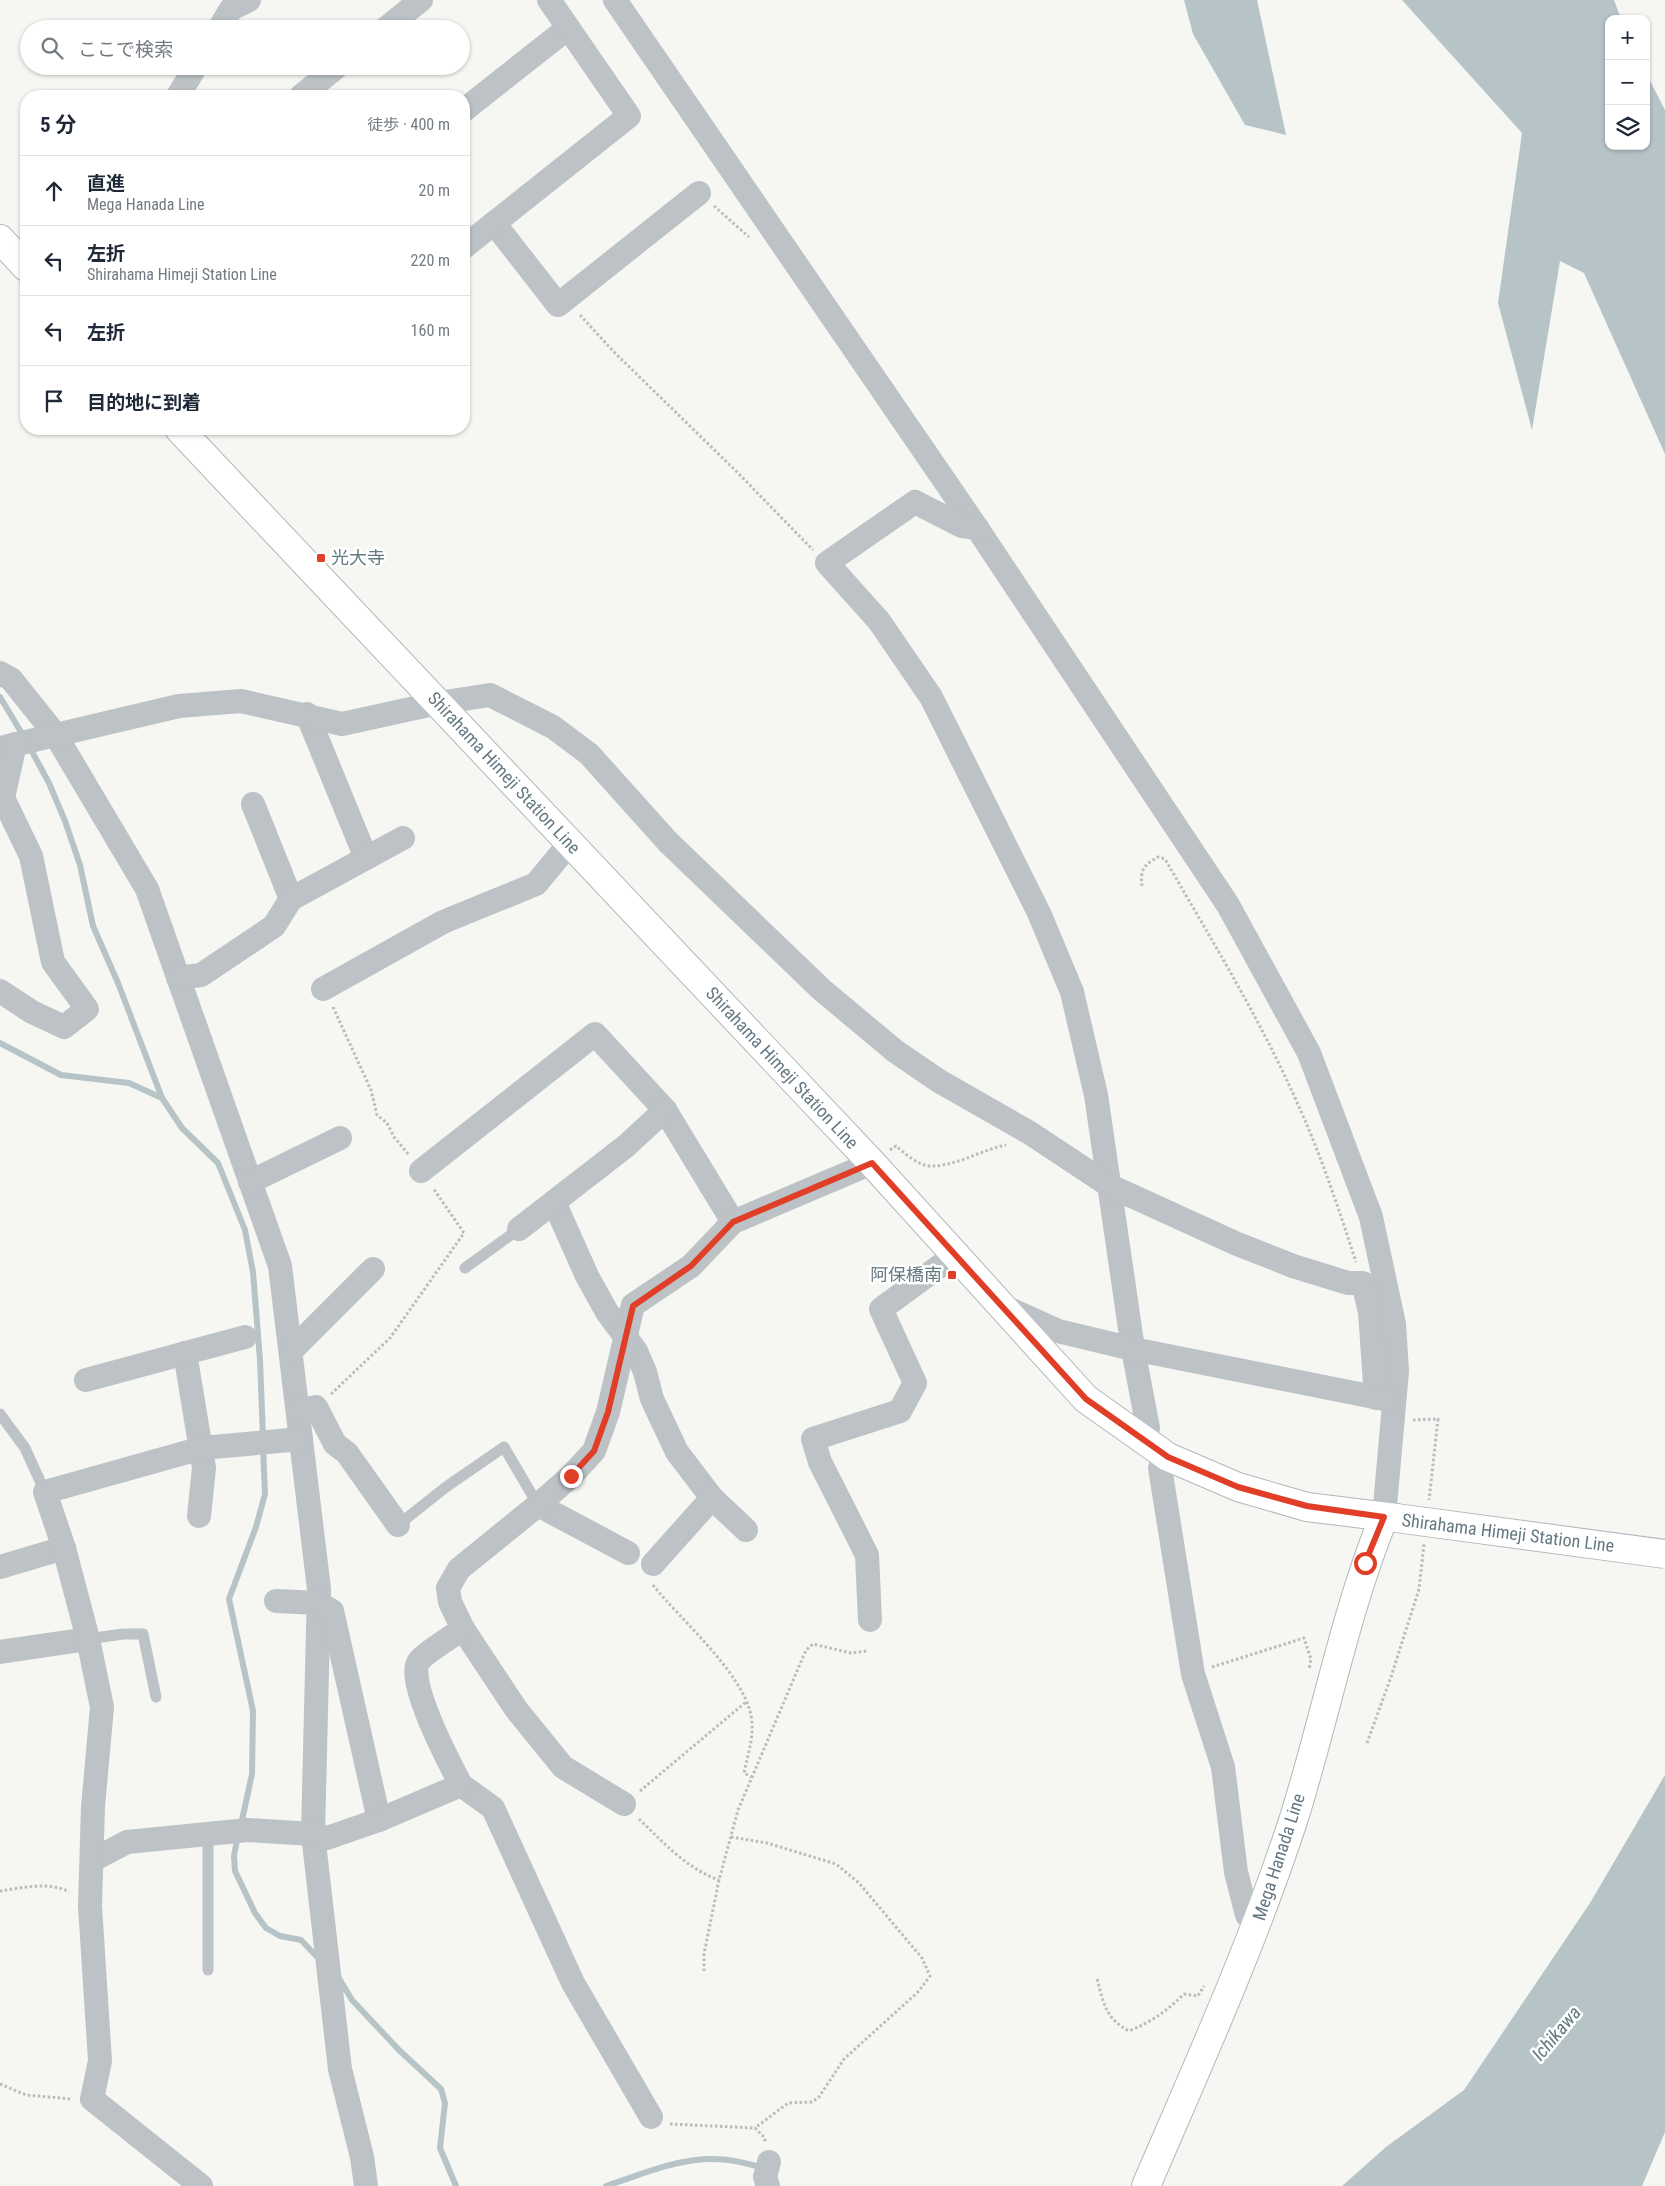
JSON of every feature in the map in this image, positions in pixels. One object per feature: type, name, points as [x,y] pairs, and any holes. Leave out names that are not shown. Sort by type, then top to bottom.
[{"type":"main road","points":[[0,239],[20,261]]},
{"type":"main road","name":"Shirahama Himeji Station Line","points":[[185,435],[872,1163],[1086,1399],[1168,1457],[1238,1487],[1299,1504],[1390,1518],[1665,1554]]},
{"type":"main road","name":"Mega Hanada Line","points":[[1146,2186],[1258,1923],[1293,1819],[1365,1563],[1390,1518]]},
{"type":"street","points":[[224,20],[231,9],[249,0]]},
{"type":"street","points":[[396,20],[421,0]]},
{"type":"street","points":[[470,242],[629,116],[549,0]]},
{"type":"street","points":[[615,0],[977,528],[1228,906],[1310,1053],[1371,1217],[1394,1324],[1397,1371],[1387,1406]]},
{"type":"street","points":[[470,105],[568,28]]},
{"type":"street","points":[[182,90],[191,75]]},
{"type":"street","points":[[308,90],[327,75]]},
{"type":"street","points":[[494,223],[558,305],[699,193]]},
{"type":"street","points":[[977,528],[962,526],[916,502],[827,563],[879,621],[931,697],[1039,914],[1072,992],[1096,1095],[1133,1349],[1148,1428]]},
{"type":"street","points":[[0,673],[11,678],[55,734],[147,889],[280,1266],[291,1351],[307,1408],[335,1444],[347,1453],[398,1525]]},
{"type":"street","points":[[0,991],[32,1012],[64,1027],[87,1008],[53,962],[31,856],[2,798],[8,746],[178,706],[241,701],[307,714],[342,724],[438,703],[490,696],[553,728],[589,754],[668,842],[822,990],[894,1051],[939,1081],[1030,1133],[1110,1186],[1235,1243],[1293,1266],[1348,1283],[1363,1283],[1387,1406],[1390,1518]]},
{"type":"street","points":[[307,714],[366,858]]},
{"type":"street","points":[[253,804],[291,899]]},
{"type":"street","points":[[178,978],[201,975],[274,926],[291,899],[403,838]]},
{"type":"street","points":[[323,989],[443,922],[536,884],[570,843]]},
{"type":"street","points":[[421,1171],[595,1034],[665,1110],[685,1140],[733,1222]]},
{"type":"street","points":[[519,1229],[626,1146],[665,1110]]},
{"type":"street","points":[[250,1182],[340,1138]]},
{"type":"street","points":[[624,1804],[564,1766],[516,1709],[462,1628],[450,1602],[448,1588],[459,1569],[538,1506],[571,1476],[594,1451],[608,1412],[633,1306],[691,1266],[733,1222],[872,1163]]},
{"type":"street","points":[[554,1202],[587,1276],[607,1312],[636,1351],[645,1372],[652,1399],[677,1452],[712,1498],[746,1530]]},
{"type":"street","points":[[870,1620],[867,1554],[820,1462],[814,1439],[900,1411],[915,1384],[881,1309],[955,1255]]},
{"type":"street","points":[[291,1351],[373,1269]]},
{"type":"street","points":[[999,1304],[1058,1331],[1387,1406]]},
{"type":"street","points":[[86,1380],[245,1337]]},
{"type":"street","points":[[184,1353],[204,1468],[200,1516]]},
{"type":"street","points":[[307,1408],[302,1439],[318,1603],[313,1834],[340,2068],[362,2157],[366,2186]]},
{"type":"street","points":[[201,2186],[92,2099],[100,2061],[90,1906],[93,1860],[93,1807],[102,1707],[88,1639],[64,1548],[46,1492],[202,1448],[302,1439]]},
{"type":"street","points":[[1160,1468],[1193,1674],[1223,1767],[1238,1881],[1247,1915],[1258,1923]]},
{"type":"street","points":[[652,1574],[712,1498]]},
{"type":"street","points":[[538,1506],[628,1553]]},
{"type":"street","points":[[0,1567],[64,1548]]},
{"type":"street","points":[[276,1601],[318,1603],[332,1611],[379,1820]]},
{"type":"street","points":[[462,1628],[419,1661],[415,1673],[433,1732],[460,1785],[493,1808],[573,1983],[651,2117]]},
{"type":"street","points":[[0,1652],[88,1639]]},
{"type":"street","points":[[93,1860],[127,1842],[216,1833],[248,1830],[313,1834],[327,1838],[379,1820],[460,1785]]},
{"type":"lane","points":[[464,1268],[519,1229]]},
{"type":"lane","points":[[0,1414],[25,1448],[46,1492]]},
{"type":"lane","points":[[398,1525],[446,1487],[504,1447],[538,1506]]},
{"type":"lane","points":[[88,1639],[123,1634],[143,1634],[156,1697]]},
{"type":"lane","points":[[208,1970],[216,1833]]},
{"type":"path","points":[[699,193],[750,237]]},
{"type":"path","points":[[566,300],[614,352],[731,465],[827,563]]},
{"type":"path","points":[[1142,886],[1141,873],[1145,864],[1158,857],[1165,859],[1248,1005],[1300,1108],[1336,1199],[1363,1283]]},
{"type":"path","points":[[307,1408],[390,1338],[464,1233],[421,1171],[394,1138],[387,1123],[377,1115],[371,1090],[323,989]]},
{"type":"path","points":[[872,1163],[896,1146],[907,1156],[928,1166],[952,1162],[988,1149],[1020,1142],[1030,1133]]},
{"type":"path","points":[[1387,1406],[1438,1420],[1428,1504]]},
{"type":"path","points":[[1367,1743],[1391,1677],[1419,1589],[1424,1542]]},
{"type":"path","points":[[652,1574],[670,1607],[707,1645],[737,1684],[746,1702],[753,1722],[751,1744],[744,1773],[752,1777]]},
{"type":"path","points":[[1193,1674],[1304,1638],[1311,1659],[1308,1675]]},
{"type":"path","points":[[704,1971],[704,1954],[719,1880],[738,1810],[783,1701],[798,1675],[806,1650],[813,1644],[851,1653],[867,1651]]},
{"type":"path","points":[[719,1880],[704,1874],[686,1863],[624,1804],[746,1702]]},
{"type":"path","points":[[651,2117],[666,2124],[755,2128],[788,2103],[812,2102],[819,2097],[844,2060],[919,1991],[930,1976],[922,1958],[860,1883],[836,1864],[767,1842],[731,1837]]},
{"type":"path","points":[[0,1890],[38,1886],[61,1888],[90,1906]]},
{"type":"path","points":[[1097,1979],[1106,2012],[1117,2025],[1129,2031],[1147,2024],[1166,2012],[1184,1994],[1198,1996],[1207,1981]]},
{"type":"path","points":[[0,2084],[26,2095],[92,2099]]},
{"type":"path","points":[[755,2128],[764,2138],[767,2175]]},
{"type":"water","points":[[1184,0],[1257,0],[1286,135],[1245,125],[1193,34]]},
{"type":"water","points":[[1402,0],[1614,0],[1620,15],[1605,15],[1605,150],[1650,150],[1650,81],[1665,110],[1665,454],[1584,273],[1560,261],[1532,430],[1498,303],[1522,133]]},
{"type":"water","name":"Ichikawa","points":[[1665,1775],[1665,2132],[1642,2186],[1342,2186],[1386,2147],[1464,2090],[1590,1903]]},
{"type":"waterway","points":[[0,697],[24,737]]},
{"type":"waterway","points":[[29,746],[49,783],[65,821],[80,865],[93,926],[118,983],[162,1098],[182,1128],[218,1163],[245,1230],[253,1272],[260,1360],[263,1437]]},
{"type":"waterway","points":[[0,1043],[61,1075],[129,1083],[162,1098]]},
{"type":"waterway","points":[[241,1825],[252,1774],[253,1711],[229,1599],[256,1527],[265,1494],[263,1447]]},
{"type":"waterway","points":[[238,1835],[234,1856],[235,1871],[255,1913],[266,1928],[280,1936],[301,1940],[320,1960]]},
{"type":"waterway","points":[[337,1975],[352,2000],[399,2050],[441,2089],[445,2103],[440,2148],[456,2186]]},
{"type":"waterway","points":[[606,2186],[665,2166],[703,2159],[742,2162],[764,2169]]},
{"type":"place","name":"光大寺","points":[[321,558]]},
{"type":"place","name":"阿保橋南","points":[[952,1275]]},
{"type":"route","points":[[571,1476],[594,1451],[608,1412],[618,1362],[633,1306],[691,1266],[733,1222],[872,1163],[1086,1399],[1168,1457],[1238,1487],[1307,1506],[1384,1517],[1365,1563]]}]
